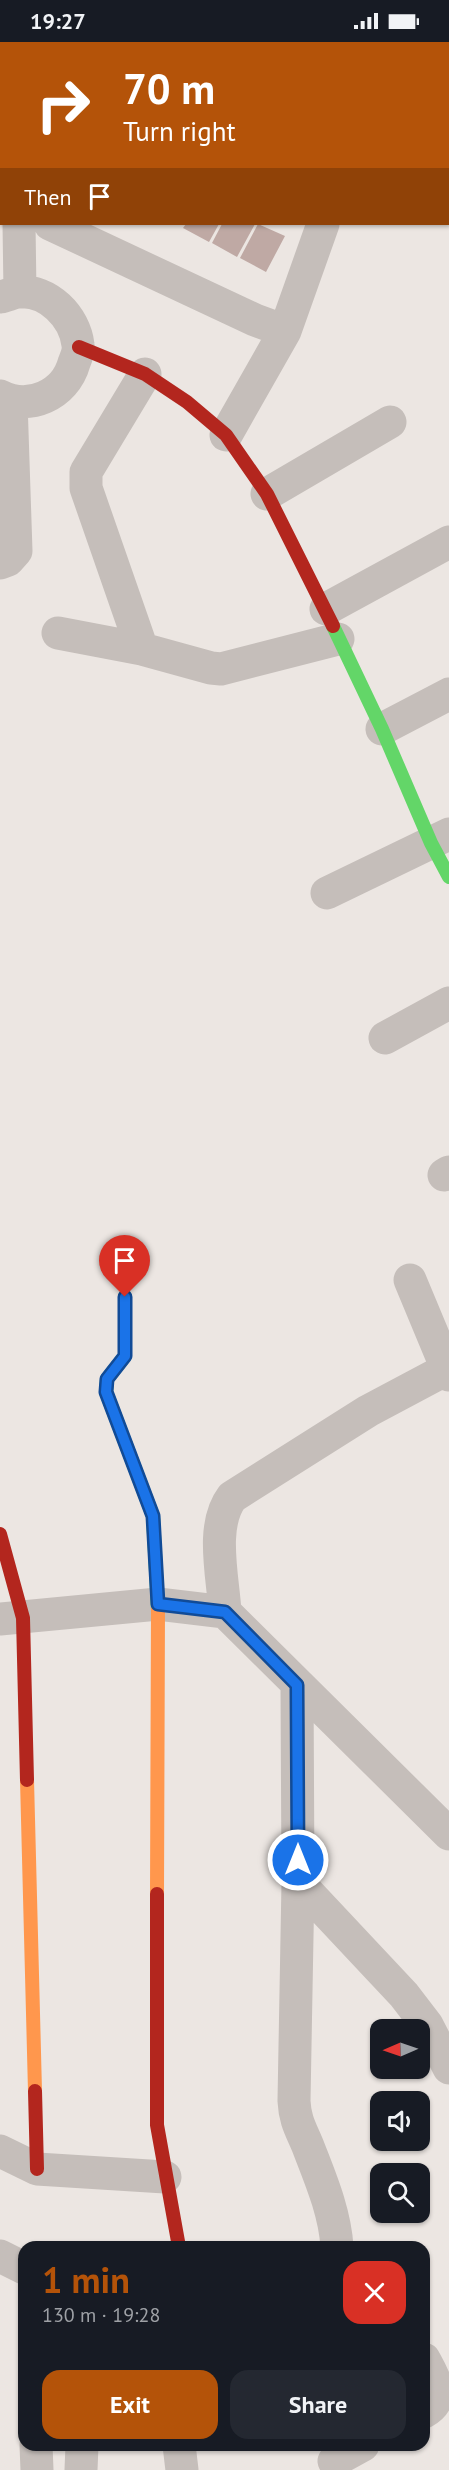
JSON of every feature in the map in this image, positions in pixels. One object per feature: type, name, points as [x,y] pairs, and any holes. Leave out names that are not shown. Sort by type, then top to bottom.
[{"type":"street","points":[[0,563],[8,560],[16,551],[5,399],[34,402],[56,391],[71,374],[79,347],[71,321],[50,299],[10,295],[19,225]]},
{"type":"street","points":[[52,225],[255,320],[285,331]]},
{"type":"street","points":[[226,435],[285,331],[323,225]]},
{"type":"street","points":[[79,347],[145,374],[188,402],[226,435],[267,494],[326,609],[338,639],[382,729],[440,839],[449,877]]},
{"type":"street","points":[[142,649],[86,488],[85,479],[86,472],[145,374]]},
{"type":"street","points":[[267,494],[390,422]]},
{"type":"street","points":[[326,609],[449,542]]},
{"type":"street","points":[[58,633],[142,649],[221,669],[338,639]]},
{"type":"street","points":[[382,729],[449,694]]},
{"type":"street","points":[[327,893],[440,839]]},
{"type":"street","points":[[385,1038],[449,1003]]},
{"type":"street","points":[[225,1612],[219,1534],[225,1506],[232,1497],[368,1411],[448,1370],[410,1280]]},
{"type":"street","points":[[125,1297],[125,1356],[107,1379],[106,1392],[153,1516],[158,1604],[157,2125],[178,2241]]},
{"type":"street","points":[[0,1534],[12,1618],[37,2169]]},
{"type":"street","points":[[12,1618],[158,1604],[225,1612],[449,1834]]},
{"type":"street","points":[[297,1685],[298,1882],[295,2116],[325,2189],[341,2241]]},
{"type":"street","points":[[298,1882],[404,1995],[427,2025],[449,2068]]},
{"type":"street","points":[[0,2151],[37,2169],[165,2177]]},
{"type":"street","points":[[0,2256],[18,2265]]},
{"type":"street","points":[[430,2372],[439,2389],[435,2404],[430,2408]]},
{"type":"street","points":[[36,2451],[37,2470]]},
{"type":"street","points":[[81,2470],[82,2451]]},
{"type":"street","points":[[179,2451],[182,2470]]},
{"type":"street","points":[[333,2459],[350,2451]]},
{"type":"building","points":[[185,225],[218,225],[209,242],[183,228]]},
{"type":"building","points":[[221,225],[254,225],[237,257],[212,243]]},
{"type":"building","points":[[257,225],[285,236],[266,272],[240,258]]},
{"type":"traffic: fast","points":[[333,626],[382,729],[431,843],[449,877]]},
{"type":"traffic: fast","points":[[125,1297],[125,1356],[107,1379],[106,1392],[153,1516],[158,1609]]},
{"type":"traffic: slow","points":[[157,1894],[158,1609]]},
{"type":"traffic: slow","points":[[27,1780],[35,2091]]},
{"type":"traffic: jam","points":[[79,347],[145,374],[187,402],[226,435],[267,494],[333,626]]},
{"type":"traffic: jam","points":[[0,1534],[23,1618],[27,1780]]},
{"type":"traffic: jam","points":[[157,1894],[157,2125],[178,2241]]},
{"type":"traffic: jam","points":[[35,2091],[37,2169]]},
{"type":"route","points":[[125,1297],[125,1356],[107,1379],[106,1392],[153,1516],[158,1604],[225,1612],[297,1685],[298,1860]]}]
